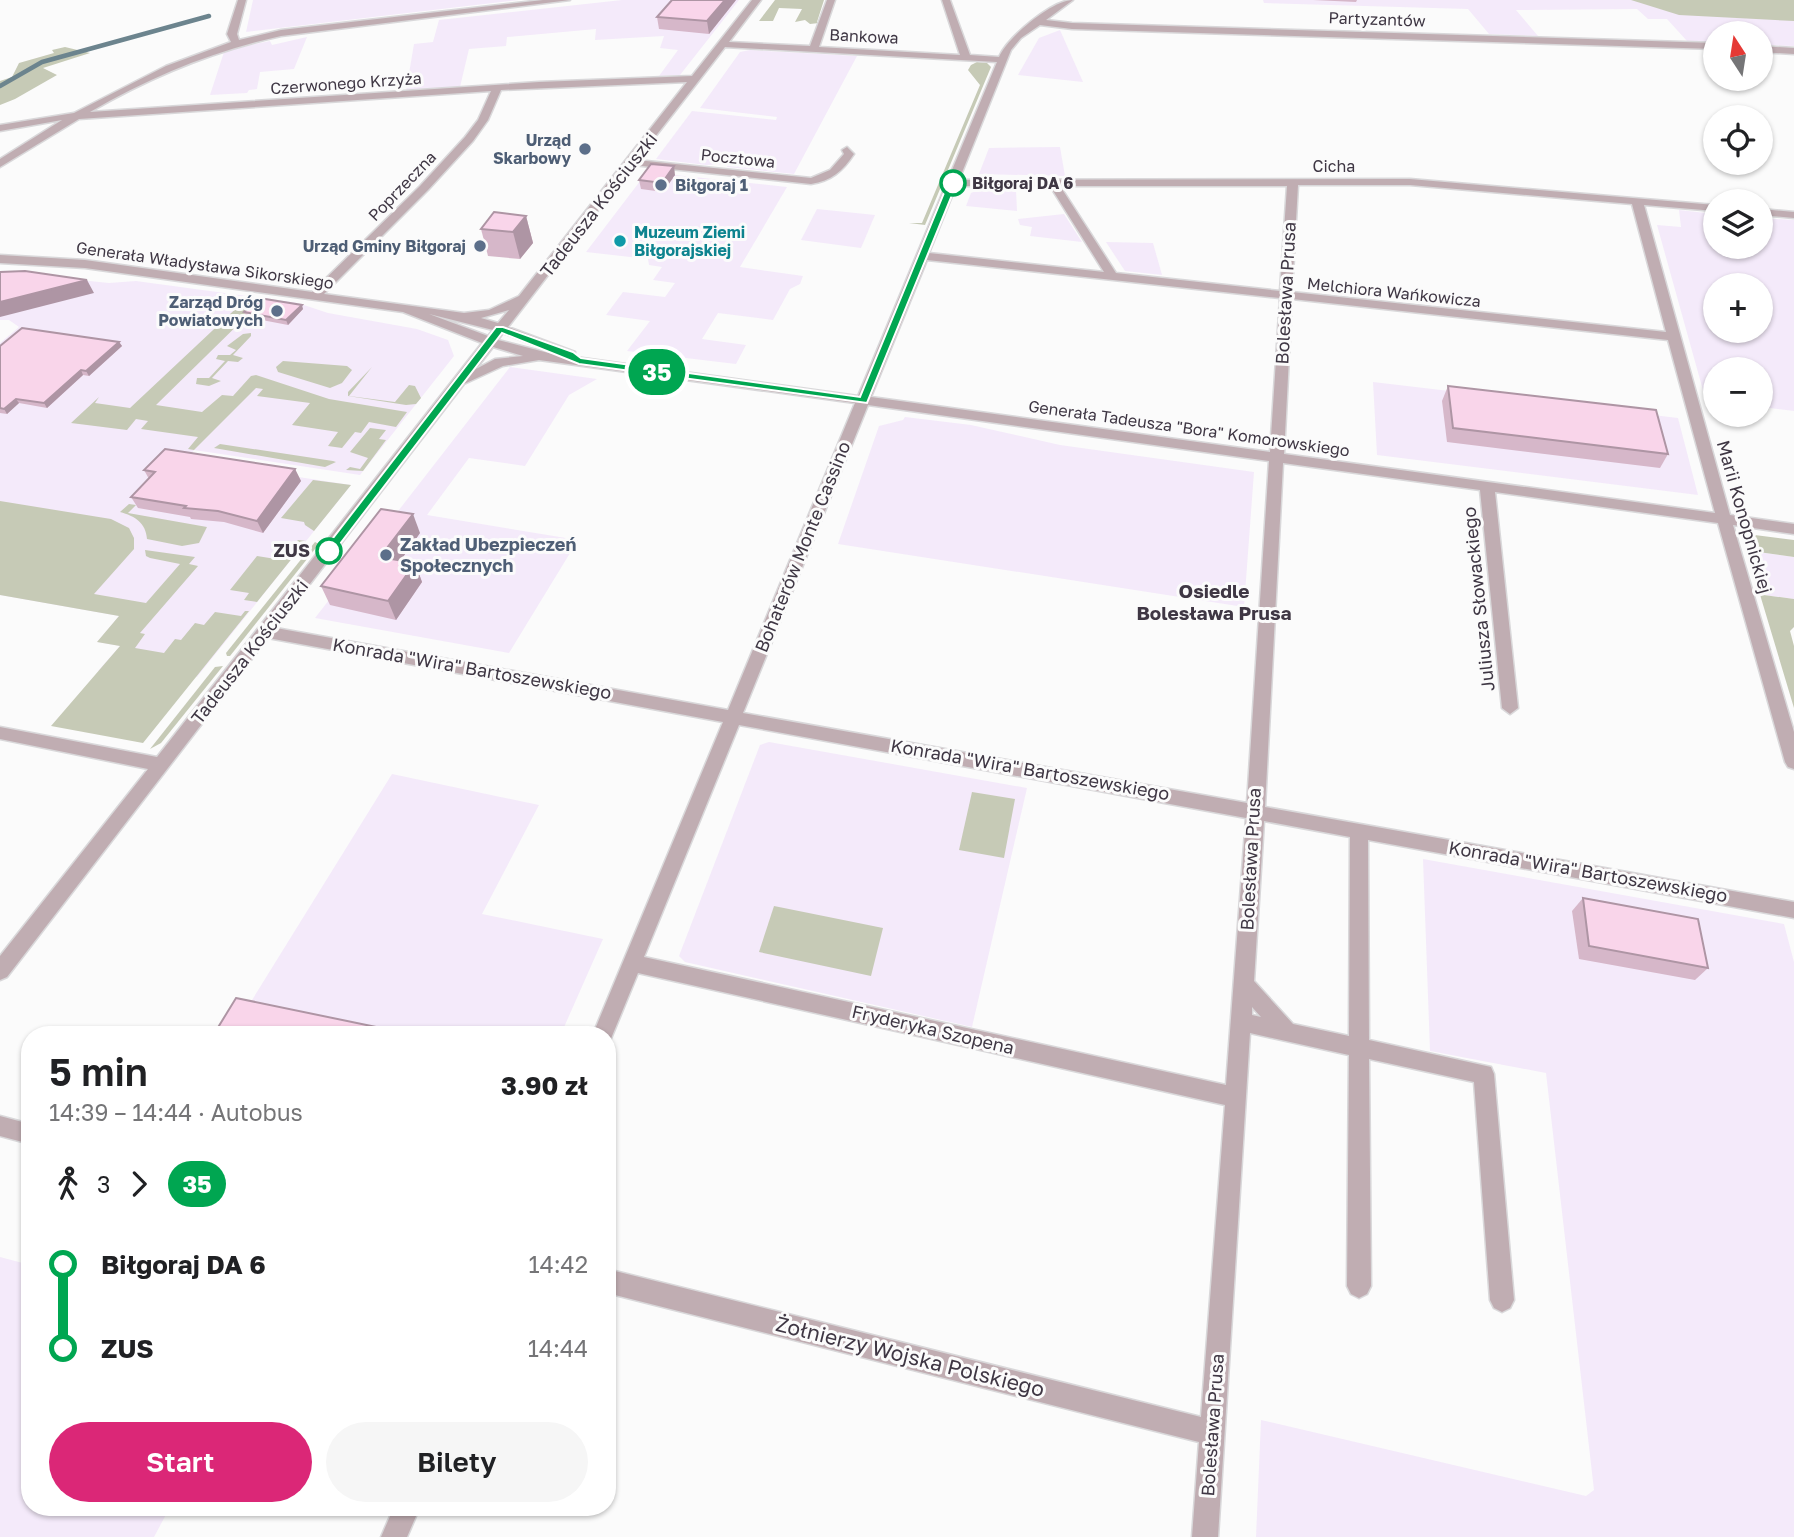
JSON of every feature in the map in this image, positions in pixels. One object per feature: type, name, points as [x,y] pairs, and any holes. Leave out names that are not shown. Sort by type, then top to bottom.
[{"type":"street","points":[[236,43],[232,34],[242,0]]},
{"type":"street","points":[[0,164],[74,117],[190,59],[236,43],[281,33],[566,0]]},
{"type":"street","name":"Tadeusza Kościuszki","points":[[0,971],[392,470],[455,383],[528,295],[757,0]]},
{"type":"street","points":[[814,49],[831,0]]},
{"type":"street","points":[[946,0],[966,58]]},
{"type":"street","name":"Bohaterów Monte Cassino","points":[[606,1026],[1003,60],[1013,40],[1069,0]]},
{"type":"street","name":"Partyzantów","points":[[1039,22],[1072,26],[1703,46]]},
{"type":"street","name":"Bankowa","points":[[724,44],[1003,60]]},
{"type":"street","points":[[1773,50],[1794,51]]},
{"type":"street","name":"Czerwonego Krzyża","points":[[0,128],[74,117],[497,88],[696,79]]},
{"type":"street","name":"Poprzeczna","points":[[315,296],[424,188],[477,130],[497,88]]},
{"type":"street","name":"Pocztowa","points":[[631,162],[804,181],[827,178],[836,169]]},
{"type":"street","name":"Bolesława Prusa","points":[[1205,1537],[1255,812],[1293,181]]},
{"type":"street","name":"Cicha","points":[[953,183],[1423,182],[1703,207]]},
{"type":"street","points":[[1053,183],[1103,258],[1111,277]]},
{"type":"street","name":"Marii Konopnickiej","points":[[1637,201],[1794,762]]},
{"type":"street","points":[[1773,213],[1794,215]]},
{"type":"street","name":"Melchiora Wańkowicza","points":[[923,256],[1674,338]]},
{"type":"street","name":"Generała Władysława Sikorskiego","points":[[0,259],[85,264],[406,309],[430,310],[500,329]]},
{"type":"street","points":[[460,316],[491,313],[528,295]]},
{"type":"street","name":"Generała Władysława Sikorskiego","points":[[406,309],[490,340]]},
{"type":"street","name":"Generała Tadeusza \"Bora\" Komorowskiego","points":[[500,329],[579,360]]},
{"type":"street","name":"Generała Tadeusza \"Bora\" Komorowskiego","points":[[490,340],[545,358],[579,360],[1794,529]]},
{"type":"street","points":[[455,383],[500,362],[545,358]]},
{"type":"street","name":"Juliusza Słowackiego","points":[[1487,486],[1510,708]]},
{"type":"street","name":"Konrada \"Wira\" Bartoszewskiego","points":[[265,632],[1794,910]]},
{"type":"street","points":[[0,733],[162,765]]},
{"type":"street","points":[[1359,831],[1359,1286]]},
{"type":"street","name":"Fryderyka Szopena","points":[[633,963],[1234,1097]]},
{"type":"street","points":[[1243,983],[1287,1032]]},
{"type":"street","points":[[1240,1022],[1484,1074],[1502,1300]]},
{"type":"street","points":[[0,1126],[21,1132]]},
{"type":"street","name":"Żołnierzy Wojska Polskiego","points":[[616,1283],[1213,1433]]},
{"type":"street","points":[[394,1537],[403,1516]]},
{"type":"shaded area","points":[[253,0],[519,0],[246,32]]},
{"type":"shaded area","points":[[622,0],[739,0],[680,75],[659,76],[678,50],[660,48],[664,36],[595,40],[596,29],[507,37],[506,46],[469,49],[460,87],[406,91],[414,44],[433,42],[439,20]]},
{"type":"shaded area","points":[[1263,0],[1794,0],[1794,46],[1773,45],[1773,21],[1703,21],[1703,42],[1687,41],[1667,19],[1648,19],[1637,9],[1516,10],[1538,36],[1489,34],[1468,9],[1264,3]]},
{"type":"shaded area","points":[[1060,30],[1083,82],[1018,75],[1039,38]]},
{"type":"shaded area","points":[[307,37],[294,69],[260,72],[257,89],[247,93],[210,95],[224,52],[270,41],[272,45]]},
{"type":"shaded area","points":[[750,50],[857,56],[794,174],[727,167],[728,164],[706,165],[656,159],[692,111],[776,120],[777,117],[700,108],[740,52]]},
{"type":"shaded area","points":[[1060,147],[1065,176],[979,174],[989,148]]},
{"type":"shaded area","points":[[647,172],[787,187],[740,267],[803,276],[800,284],[790,289],[773,320],[718,313],[702,339],[746,345],[736,364],[627,351],[650,321],[606,315],[623,292],[665,297],[675,283],[653,280],[662,267],[649,265],[648,259],[586,252]]},
{"type":"shaded area","points":[[1016,190],[1017,211],[966,206],[971,193],[976,191]]},
{"type":"shaded area","points":[[817,209],[875,215],[861,248],[801,240]]},
{"type":"shaded area","points":[[1679,210],[1703,213],[1703,259],[1773,259],[1773,219],[1794,220],[1794,411],[1773,408],[1773,357],[1703,357],[1703,390],[1657,225],[1681,227]]},
{"type":"shaded area","points":[[1064,214],[1082,242],[1030,236],[1032,227],[1020,225],[1018,219]]},
{"type":"shaded area","points":[[1106,242],[1153,243],[1162,275],[1125,271]]},
{"type":"shaded area","points":[[11,273],[109,283],[136,281],[298,303],[328,313],[417,329],[448,340],[454,356],[360,475],[194,450],[186,460],[351,485],[197,677],[98,671],[120,646],[97,642],[119,616],[0,595],[0,343],[19,327],[9,320],[0,320],[0,291]]},
{"type":"shaded area","points":[[510,367],[597,379],[569,395],[525,466],[469,458],[427,515],[578,540],[509,653],[315,618]]},
{"type":"shaded area","points":[[1373,382],[1678,418],[1698,495],[1377,455]]},
{"type":"shaded area","points":[[905,417],[971,425],[1060,445],[1254,472],[1244,607],[838,544],[879,426],[903,420]]},
{"type":"shaded area","points":[[1750,551],[1794,557],[1794,599],[1764,595]]},
{"type":"shaded area","points":[[769,742],[1027,788],[972,1027],[685,962],[679,956],[760,745]]},
{"type":"shaded area","points":[[392,774],[539,805],[482,914],[603,939],[565,1026],[236,1026]]},
{"type":"shaded area","points":[[1423,859],[1784,924],[1794,962],[1794,1537],[1256,1537],[1261,1420],[1586,1496],[1594,1490],[1546,1073],[1430,1051]]},
{"type":"shaded area","points":[[0,1257],[21,1263],[21,1516],[165,1516],[154,1537],[0,1537]]},
{"type":"green space","points":[[775,0],[824,0],[817,22],[819,23],[810,24],[805,20],[795,22],[802,9],[779,8],[773,21],[759,21]]},
{"type":"green space","points":[[1631,0],[1794,0],[1794,21],[1679,15]]},
{"type":"green space","points":[[65,47],[90,53],[43,68],[57,75],[0,105],[0,81],[12,77],[19,63]]},
{"type":"green space","points":[[977,62],[987,63],[991,67],[925,225],[909,223],[922,223],[980,85],[968,70]]},
{"type":"green space","points":[[245,300],[261,302],[156,405],[202,412],[222,395],[233,396],[251,376],[256,375],[329,399],[407,412],[396,427],[369,422],[361,433],[355,432],[342,448],[328,446],[338,432],[292,425],[310,403],[257,396],[263,389],[256,388],[194,450],[188,449],[198,437],[141,429],[148,421],[136,419],[127,430],[71,423],[99,397],[95,403],[130,408]]},
{"type":"green space","points":[[251,333],[233,355],[243,358],[238,362],[228,361],[212,378],[221,381],[209,386],[196,384],[197,378],[209,378],[225,361],[216,359],[218,355],[230,355],[236,350],[227,346],[243,334]]},
{"type":"green space","points":[[283,361],[347,366],[352,370],[342,383],[330,388],[278,372],[276,367]]},
{"type":"green space","points":[[372,367],[349,396],[395,402],[409,385],[415,386],[421,398],[416,404],[406,405],[348,396],[348,392]]},
{"type":"green space","points":[[370,428],[386,430],[379,439],[386,440],[363,471],[346,470],[350,467],[360,469],[368,458],[350,452]]},
{"type":"green space","points":[[220,444],[336,462],[325,467],[214,448]]},
{"type":"green space","points":[[313,480],[351,485],[314,531],[304,522],[281,518]]},
{"type":"green space","points":[[0,501],[111,519],[129,528],[134,538],[134,549],[94,594],[146,603],[180,564],[150,558],[146,556],[145,550],[195,557],[189,564],[198,566],[140,633],[145,634],[135,648],[164,653],[175,639],[181,640],[195,623],[204,625],[215,612],[241,616],[245,611],[249,611],[143,743],[51,726],[120,646],[97,642],[119,616],[0,595]]},
{"type":"green space","points":[[129,504],[136,505],[128,513],[207,527],[199,543],[182,546],[147,539],[139,521],[120,512]]},
{"type":"green space","points":[[1747,534],[1794,540],[1794,557],[1751,551],[1752,556],[1748,556],[1744,541]]},
{"type":"green space","points":[[298,540],[306,541],[257,602],[244,600],[249,593],[230,590],[257,556],[282,560]]},
{"type":"green space","points":[[315,542],[319,544],[230,656],[227,656],[226,653]]},
{"type":"green space","points":[[1749,558],[1753,559],[1764,595],[1794,599],[1794,627],[1790,631],[1794,646],[1794,708]]},
{"type":"green space","points":[[223,666],[161,743],[150,749],[215,667]]},
{"type":"green space","points":[[972,792],[1015,799],[1004,858],[959,850]]},
{"type":"green space","points":[[774,906],[883,928],[871,976],[759,952]]},
{"type":"building","points":[[672,0],[725,0],[707,21],[657,17]]},
{"type":"building","points":[[651,164],[674,166],[662,183],[639,180]]},
{"type":"building","points":[[494,212],[526,216],[513,232],[481,229]]},
{"type":"building","points":[[25,271],[87,280],[0,302],[0,272]]},
{"type":"building","name":"Zarząd Dróg Powiatowych","points":[[259,298],[302,305],[286,320],[244,312]]},
{"type":"building","points":[[22,328],[119,342],[86,371],[81,370],[44,403],[16,399],[4,409],[0,408],[0,346]]},
{"type":"building","points":[[1448,386],[1656,410],[1668,454],[1453,428]]},
{"type":"building","points":[[165,449],[295,469],[257,521],[218,511],[184,508],[186,506],[131,497],[155,472],[144,470]]},
{"type":"building","points":[[381,509],[413,514],[380,557],[415,563],[388,601],[321,586]]},
{"type":"building","points":[[1583,898],[1698,919],[1708,968],[1589,946]]},
{"type":"building","points":[[236,998],[371,1026],[219,1026]]},
{"type":"waterway","points":[[0,86],[42,62],[209,16]]},
{"type":"bus line","name":"35","points":[[329,551],[433,412],[500,329],[579,360],[864,401],[953,183]]},
{"type":"place","name":"Urząd Skarbowy","points":[[585,149]]},
{"type":"place","name":"Biłgoraj DA 6","points":[[953,183]]},
{"type":"place","name":"Biłgoraj 1","points":[[661,185]]},
{"type":"place","name":"Muzeum Ziemi Biłgorajskiej","points":[[620,241]]},
{"type":"place","name":"Urząd Gminy Biłgoraj","points":[[480,246]]},
{"type":"place","name":"Zarząd Dróg Powiatowych","points":[[277,311]]},
{"type":"place","name":"ZUS","points":[[329,551]]},
{"type":"place","name":"Zakład Ubezpieczeń Społecznych","points":[[386,555]]},
{"type":"district","name":"Osiedle Bolesława Prusa","points":[[1214,602]]}]
